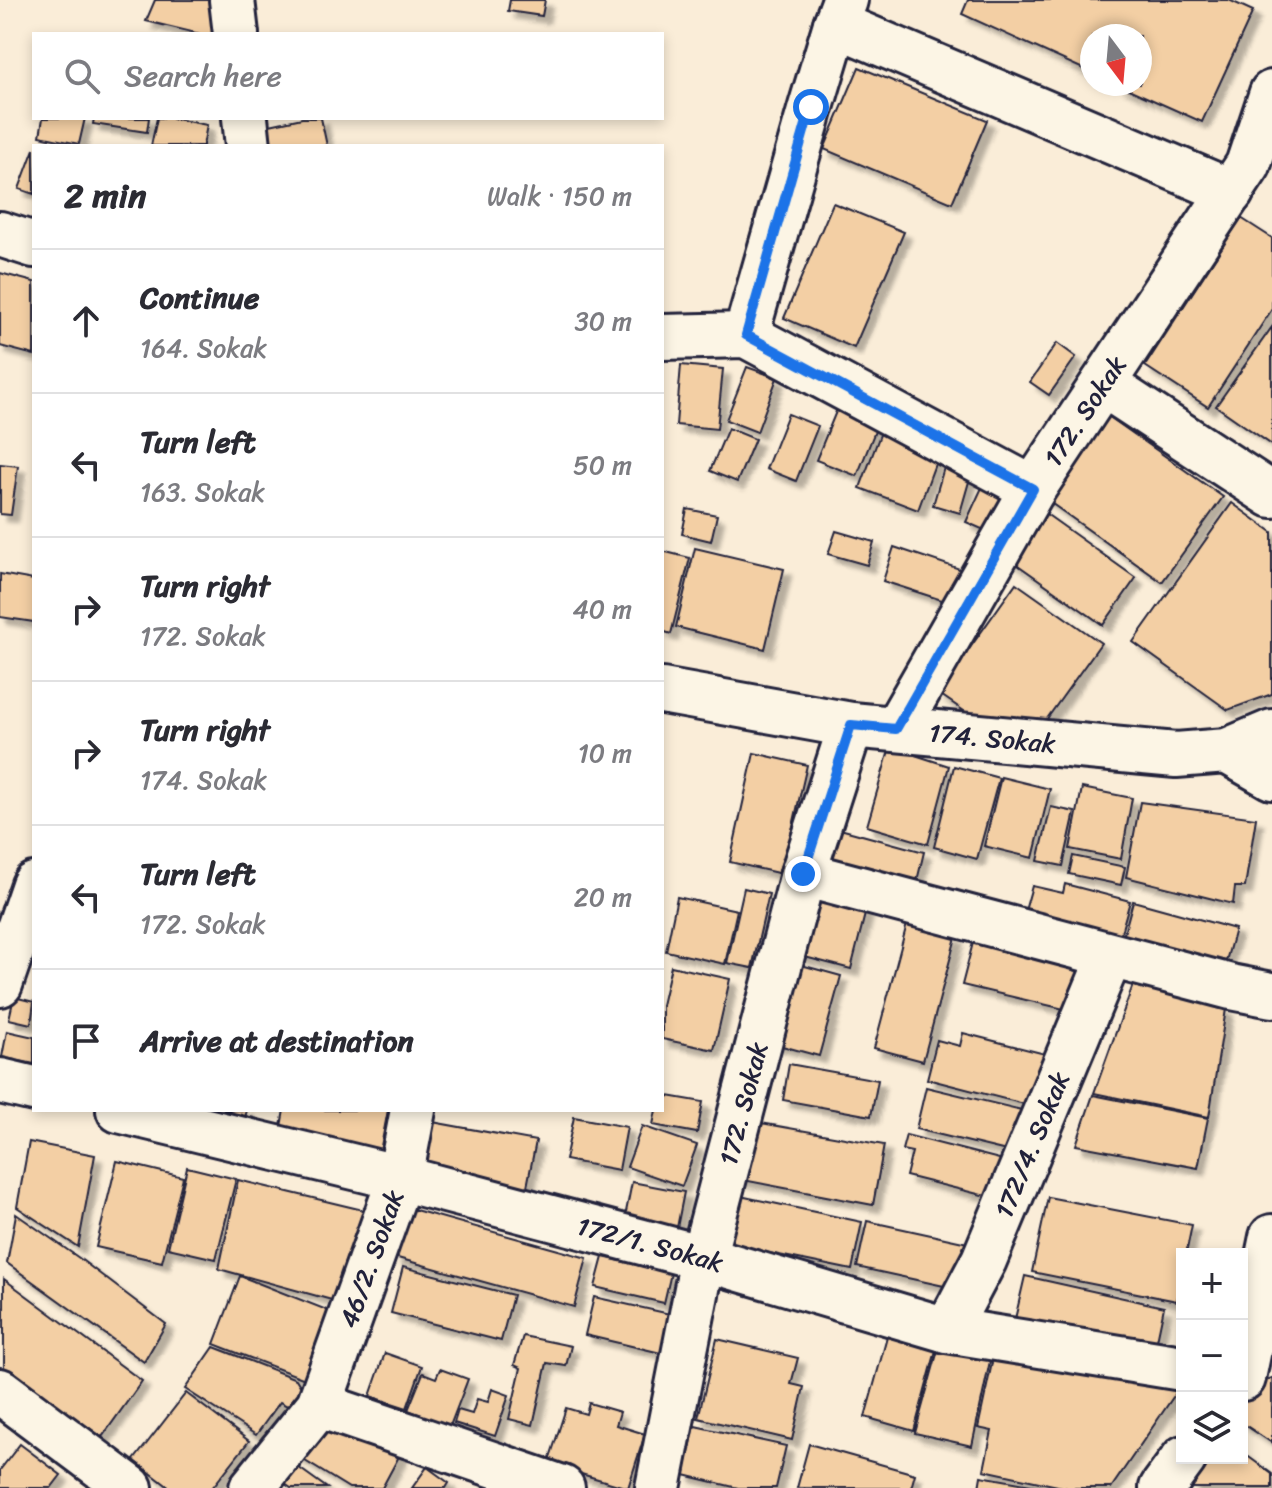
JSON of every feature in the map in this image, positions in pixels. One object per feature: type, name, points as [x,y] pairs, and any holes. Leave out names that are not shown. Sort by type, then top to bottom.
[{"type":"street","points":[[232,0],[236,32]]},
{"type":"street","points":[[746,335],[840,12],[1250,179]]},
{"type":"street","name":"172. Sokak","points":[[896,729],[1033,489],[1103,384],[1250,179],[1272,93]]},
{"type":"street","points":[[245,120],[248,144]]},
{"type":"street","points":[[0,234],[32,244]]},
{"type":"street","points":[[664,337],[746,335],[1033,489]]},
{"type":"street","points":[[1103,384],[1272,495]]},
{"type":"street","name":"174. Sokak","points":[[664,691],[851,725],[1176,755],[1227,751],[1272,732]]},
{"type":"street","name":"172. Sokak","points":[[658,1488],[703,1258],[803,874],[851,725]]},
{"type":"street","points":[[1227,751],[1272,777]]},
{"type":"street","points":[[803,874],[1110,956],[1272,995]]},
{"type":"street","points":[[0,984],[32,891]]},
{"type":"street","name":"172/4. Sokak","points":[[947,1330],[984,1260],[1110,956]]},
{"type":"street","points":[[0,1081],[32,1089]]},
{"type":"street","name":"172/1. Sokak","points":[[127,1112],[400,1178],[703,1258],[947,1330],[1176,1367]]},
{"type":"street","name":"46/2. Sokak","points":[[252,1488],[319,1405],[400,1178],[413,1112]]},
{"type":"street","points":[[1248,1350],[1272,1237]]},
{"type":"street","points":[[1248,1369],[1272,1332]]},
{"type":"street","points":[[0,1391],[130,1488]]},
{"type":"street","points":[[319,1405],[562,1488]]},
{"type":"street","points":[[1162,1488],[1180,1464]]},
{"type":"building","points":[[155,0],[221,0],[223,32],[192,32],[146,21]]},
{"type":"building","points":[[510,0],[545,0],[542,16],[508,11]]},
{"type":"building","points":[[968,0],[1229,0],[1253,11],[1202,122],[1144,96],[1152,96],[1152,24],[1080,24],[1080,68],[962,14]]},
{"type":"building","points":[[859,67],[987,120],[952,203],[824,149]]},
{"type":"building","points":[[43,120],[85,120],[79,144],[40,136]]},
{"type":"building","points":[[94,120],[149,120],[147,132],[93,124]]},
{"type":"building","points":[[157,120],[181,120],[207,125],[203,144],[151,144]]},
{"type":"building","points":[[293,120],[321,120],[327,144],[269,144],[265,126]]},
{"type":"building","points":[[32,154],[32,193],[19,189]]},
{"type":"building","points":[[833,203],[904,232],[854,348],[784,318]]},
{"type":"building","points":[[1241,218],[1272,238],[1272,309],[1208,407],[1145,366]]},
{"type":"building","points":[[0,273],[32,281],[32,354],[0,346]]},
{"type":"building","points":[[1272,327],[1272,445],[1216,406]]},
{"type":"building","points":[[1057,343],[1076,357],[1049,395],[1030,382]]},
{"type":"building","points":[[681,365],[723,369],[717,429],[676,425]]},
{"type":"building","points":[[747,367],[777,378],[757,432],[726,420]]},
{"type":"building","points":[[837,409],[877,426],[857,476],[816,460]]},
{"type":"building","points":[[1101,411],[1223,497],[1162,582],[1041,496]]},
{"type":"building","points":[[788,414],[818,426],[796,481],[766,469]]},
{"type":"building","points":[[728,428],[755,439],[737,482],[710,471]]},
{"type":"building","points":[[881,432],[939,453],[918,510],[860,488]]},
{"type":"building","points":[[0,464],[18,466],[11,515],[0,514]]},
{"type":"building","points":[[945,464],[972,471],[960,513],[933,505]]},
{"type":"building","points":[[985,481],[1010,493],[991,533],[966,522]]},
{"type":"building","points":[[1232,503],[1272,532],[1272,694],[1228,710],[1133,642]]},
{"type":"building","points":[[687,509],[717,515],[711,541],[682,534]]},
{"type":"building","points":[[1042,511],[1136,578],[1103,625],[1008,558]]},
{"type":"building","points":[[836,531],[874,542],[867,565],[828,554]]},
{"type":"building","points":[[894,547],[963,570],[951,603],[883,581]]},
{"type":"building","points":[[695,548],[784,569],[765,649],[676,627]]},
{"type":"building","points":[[664,552],[690,558],[671,634],[664,632]]},
{"type":"building","points":[[0,574],[32,580],[32,622],[0,617]]},
{"type":"building","points":[[1016,583],[1101,643],[1036,734],[996,733],[938,693]]},
{"type":"building","points":[[890,747],[949,766],[928,844],[867,826]]},
{"type":"building","points":[[754,753],[807,765],[782,874],[730,862]]},
{"type":"building","points":[[954,766],[999,778],[977,859],[934,847]]},
{"type":"building","points":[[1001,777],[1050,789],[1033,858],[984,846]]},
{"type":"building","points":[[1082,788],[1132,798],[1121,859],[1070,849]]},
{"type":"building","points":[[1140,802],[1256,818],[1245,887],[1235,887],[1233,904],[1126,877]]},
{"type":"building","points":[[1051,807],[1075,812],[1063,866],[1038,861]]},
{"type":"building","points":[[840,829],[924,852],[916,885],[831,862]]},
{"type":"building","points":[[1073,856],[1125,867],[1121,885],[1069,874]]},
{"type":"building","points":[[1065,884],[1130,901],[1116,950],[1021,925],[1032,886],[1063,893]]},
{"type":"building","points":[[744,888],[769,894],[752,968],[727,963]]},
{"type":"building","points":[[677,897],[737,910],[725,964],[666,951]]},
{"type":"building","points":[[812,897],[866,910],[851,969],[797,955]]},
{"type":"building","points":[[1133,901],[1235,929],[1221,979],[1119,952]]},
{"type":"building","points":[[907,924],[956,937],[923,1061],[874,1048]]},
{"type":"building","points":[[976,931],[1094,960],[1081,1013],[962,985]]},
{"type":"building","points":[[794,963],[841,976],[819,1056],[771,1043]]},
{"type":"building","points":[[671,966],[730,979],[714,1050],[664,1039],[664,996]]},
{"type":"building","points":[[1133,985],[1226,1009],[1209,1117],[1094,1093]]},
{"type":"building","points":[[14,997],[32,1002],[31,1024],[9,1019]]},
{"type":"building","points":[[7,1031],[32,1037],[32,1064],[2,1057]]},
{"type":"building","points":[[963,1033],[1049,1055],[1036,1107],[927,1079],[937,1040],[960,1046]]},
{"type":"building","points":[[789,1064],[878,1080],[871,1116],[783,1100]]},
{"type":"building","points":[[926,1087],[1030,1112],[1019,1154],[916,1129]]},
{"type":"building","points":[[664,1095],[703,1102],[697,1133],[653,1125],[656,1112],[664,1112]]},
{"type":"building","points":[[1093,1095],[1208,1118],[1198,1168],[1076,1145]]},
{"type":"building","points":[[186,1112],[246,1112],[242,1130]]},
{"type":"building","points":[[284,1112],[388,1112],[378,1162],[278,1143]]},
{"type":"building","points":[[574,1117],[627,1127],[619,1170],[565,1160]]},
{"type":"building","points":[[427,1121],[536,1141],[525,1197],[417,1177]]},
{"type":"building","points":[[750,1121],[884,1145],[873,1205],[738,1179]]},
{"type":"building","points":[[642,1126],[697,1145],[682,1186],[627,1167]]},
{"type":"building","points":[[906,1135],[1007,1161],[998,1199],[906,1176],[912,1152],[902,1150]]},
{"type":"building","points":[[29,1142],[95,1155],[78,1247],[17,1207]]},
{"type":"building","points":[[117,1161],[183,1177],[162,1262],[96,1247]]},
{"type":"building","points":[[187,1167],[236,1179],[216,1259],[168,1248]]},
{"type":"building","points":[[238,1180],[367,1211],[339,1302],[219,1269]]},
{"type":"building","points":[[632,1182],[684,1192],[675,1238],[623,1227]]},
{"type":"building","points":[[740,1196],[862,1222],[852,1270],[730,1245]]},
{"type":"building","points":[[1048,1197],[1192,1225],[1187,1248],[1176,1248],[1176,1301],[1032,1272]]},
{"type":"building","points":[[408,1208],[587,1258],[574,1307],[394,1257]]},
{"type":"building","points":[[16,1214],[166,1324],[144,1362],[7,1263]]},
{"type":"building","points":[[867,1221],[977,1245],[967,1291],[857,1267]]},
{"type":"building","points":[[603,1257],[671,1273],[664,1303],[595,1287]]},
{"type":"building","points":[[403,1267],[513,1295],[501,1341],[391,1313]]},
{"type":"building","points":[[240,1276],[332,1312],[305,1379],[214,1344]]},
{"type":"building","points":[[1025,1276],[1164,1307],[1155,1350],[1015,1319]]},
{"type":"building","points":[[4,1279],[142,1381],[102,1437],[4,1367]]},
{"type":"building","points":[[594,1297],[670,1314],[661,1353],[585,1335]]},
{"type":"building","points":[[892,1319],[941,1332],[914,1431],[865,1417]]},
{"type":"building","points":[[943,1332],[994,1342],[972,1446],[915,1433]]},
{"type":"building","points":[[523,1336],[571,1346],[566,1366],[547,1363],[533,1425],[509,1419],[521,1368],[514,1365]]},
{"type":"building","points":[[717,1339],[798,1358],[791,1384],[804,1387],[792,1440],[698,1418]]},
{"type":"building","points":[[996,1344],[1176,1383],[1176,1393],[1111,1488],[1067,1488],[984,1470],[992,1431],[978,1428]]},
{"type":"building","points":[[214,1347],[296,1379],[304,1392],[291,1408],[280,1402],[256,1435],[185,1389]]},
{"type":"building","points":[[385,1353],[422,1366],[407,1408],[370,1396]]},
{"type":"building","points":[[440,1369],[468,1379],[450,1426],[408,1410],[423,1373],[436,1378]]},
{"type":"building","points":[[1272,1378],[1272,1443],[1248,1427],[1248,1397],[1256,1384]]},
{"type":"building","points":[[492,1389],[509,1395],[495,1436],[454,1423],[458,1410],[472,1414],[477,1399],[488,1402]]},
{"type":"building","points":[[186,1393],[249,1441],[212,1488],[170,1488],[134,1460]]},
{"type":"building","points":[[589,1403],[620,1412],[616,1425],[645,1434],[628,1488],[548,1464],[566,1408],[586,1414]]},
{"type":"building","points":[[328,1419],[404,1447],[382,1488],[349,1488],[297,1456]]},
{"type":"building","points":[[695,1426],[786,1446],[776,1488],[738,1488],[684,1475]]},
{"type":"building","points":[[20,1444],[61,1475],[51,1488],[0,1488],[0,1470]]},
{"type":"building","points":[[809,1444],[915,1474],[911,1488],[797,1488]]},
{"type":"building","points":[[1248,1456],[1272,1474],[1272,1488],[1193,1488],[1189,1474],[1196,1464],[1248,1464]]},
{"type":"building","points":[[295,1465],[327,1488],[291,1488],[282,1482]]},
{"type":"building","points":[[427,1467],[449,1483],[446,1488],[412,1488]]},
{"type":"building","points":[[981,1476],[1048,1488],[979,1488]]},
{"type":"route","points":[[803,874],[851,725],[896,729],[1033,489],[746,335],[811,107]]}]
